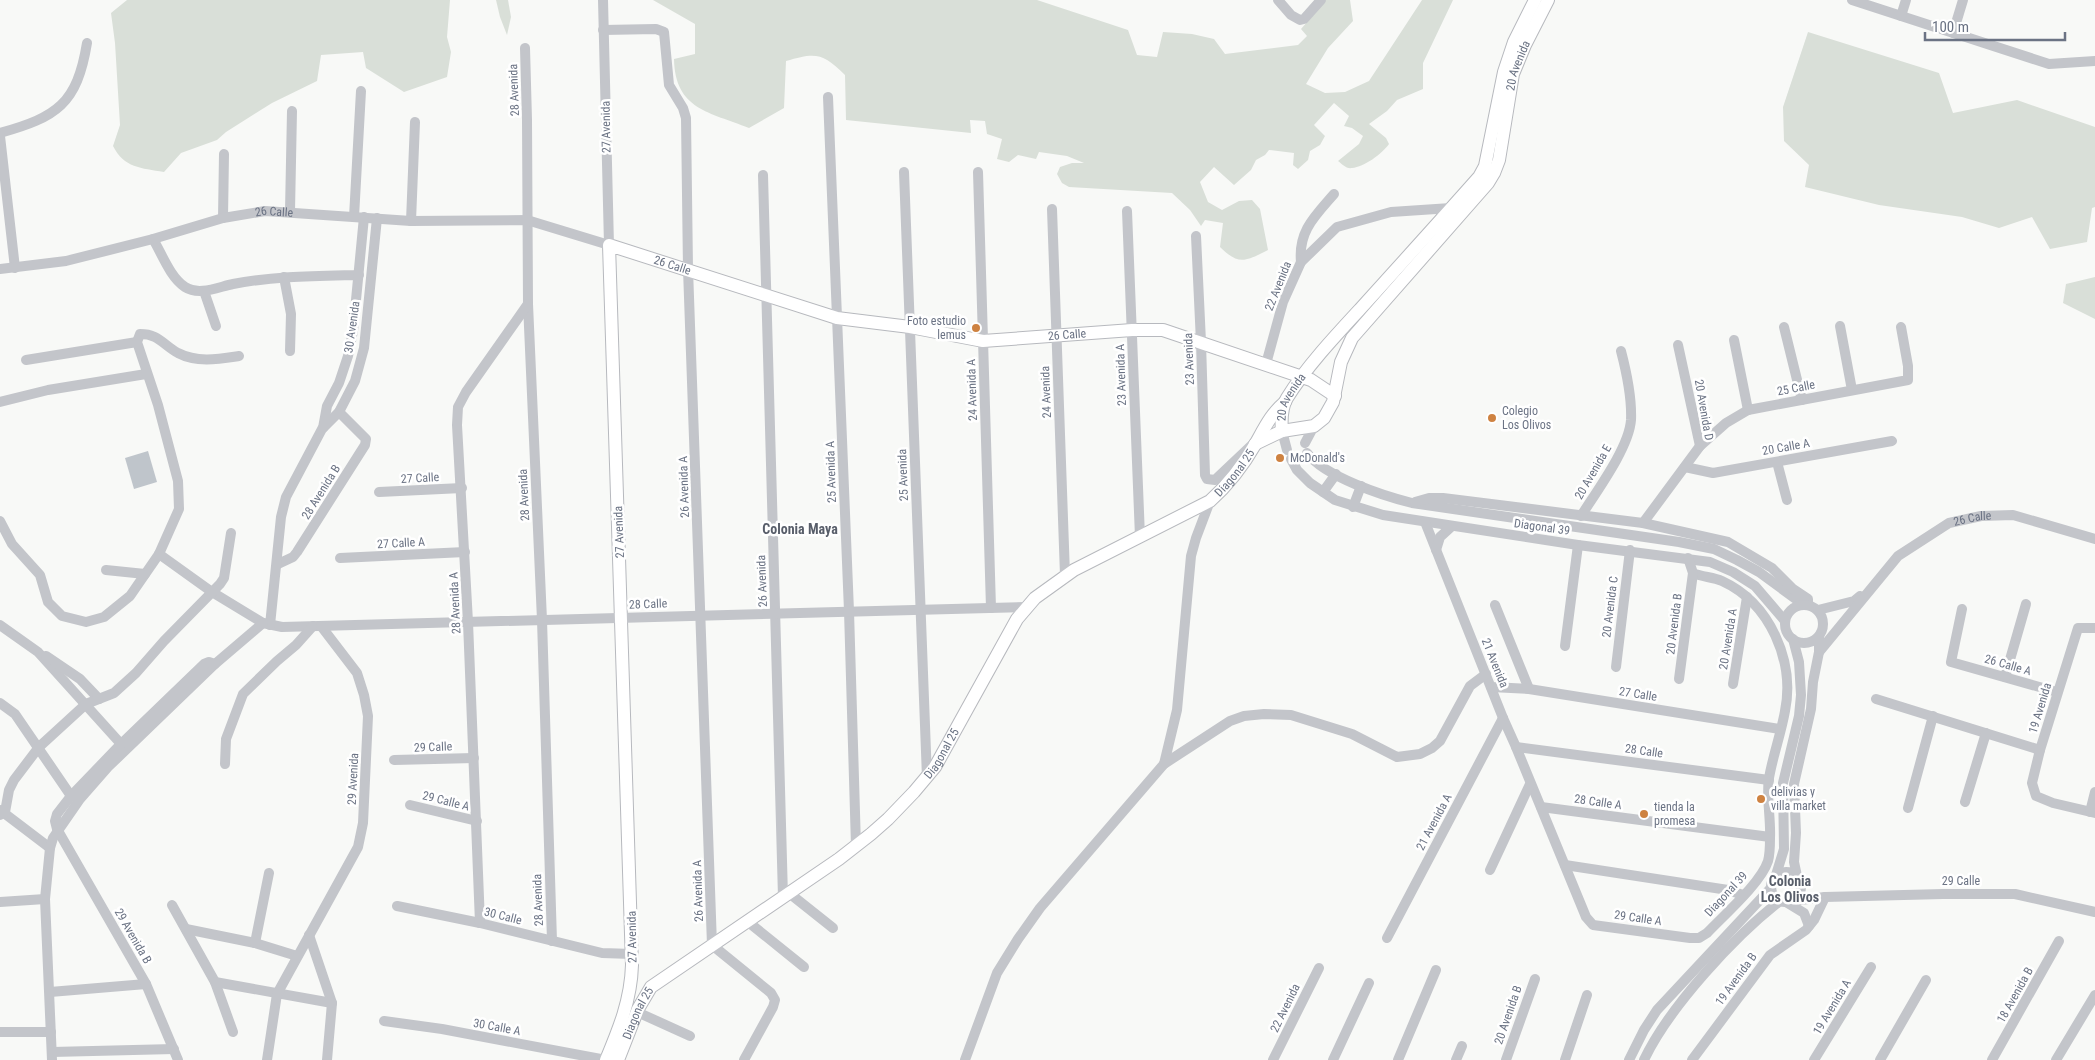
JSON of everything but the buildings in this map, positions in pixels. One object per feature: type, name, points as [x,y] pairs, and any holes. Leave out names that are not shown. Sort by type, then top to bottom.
[{"type":"main road","name":"20 Avenida","points":[[1535,0],[1514,42],[1504,72],[1485,166],[1479,177],[1342,329],[1302,377],[1285,402],[1282,412],[1282,431],[1314,426],[1328,413],[1334,396],[1341,362],[1352,338],[1488,184],[1498,160],[1513,74],[1525,44],[1548,0]]},
{"type":"main road","name":"26 Calle","points":[[609,245],[837,318],[983,341],[1132,330],[1163,330],[1302,377],[1320,384],[1334,396]]},
{"type":"main road","name":"27 Avenida","points":[[606,1060],[619,1031],[631,986],[632,954],[609,245]]},
{"type":"main road","name":"Diagonal 25","points":[[618,1060],[636,1012],[651,987],[856,846],[888,819],[927,778],[1017,619],[1026,607],[1065,575],[1210,501],[1223,489],[1255,444],[1272,414],[1285,402]]},
{"type":"main road","name":"Diagonal 25","points":[[1255,444],[1282,431]]},
{"type":"main road","points":[[631,986],[646,993]]},
{"type":"street","name":"27 Avenida","points":[[603,0],[609,245]]},
{"type":"street","points":[[1278,0],[1291,15],[1300,20],[1304,19],[1322,0]]},
{"type":"street","points":[[1852,0],[2048,64],[2095,61]]},
{"type":"street","points":[[1901,16],[1906,0]]},
{"type":"street","points":[[1953,33],[1963,0]]},
{"type":"street","name":"26 Avenida A","points":[[603,30],[656,28],[664,32],[669,85],[683,108],[686,118],[688,269],[702,615],[712,945]]},
{"type":"street","points":[[15,268],[0,134],[32,124],[48,116],[62,105],[81,74],[87,43]]},
{"type":"street","name":"28 Avenida","points":[[525,48],[528,304],[542,620],[552,940]]},
{"type":"street","name":"30 Avenida","points":[[267,624],[278,564],[281,517],[286,497],[322,429],[327,406],[339,383],[348,356],[359,275],[361,91]]},
{"type":"street","name":"25 Avenida A","points":[[828,97],[849,611],[856,846]]},
{"type":"street","points":[[290,211],[292,111]]},
{"type":"street","points":[[411,221],[415,122]]},
{"type":"street","points":[[224,154],[224,218]]},
{"type":"street","name":"25 Avenida","points":[[904,172],[927,778]]},
{"type":"street","name":"24 Avenida A","points":[[978,172],[991,608]]},
{"type":"street","name":"26 Avenida","points":[[762,175],[775,613],[786,895]]},
{"type":"street","points":[[1302,262],[1300,248],[1309,222],[1334,194]]},
{"type":"street","name":"22 Avenida","points":[[1266,364],[1283,302],[1302,262],[1337,227],[1391,212],[1451,208]]},
{"type":"street","name":"24 Avenida","points":[[1052,209],[1065,575]]},
{"type":"street","name":"26 Calle","points":[[0,269],[66,261],[153,239],[224,218],[265,211],[290,211],[411,221],[527,220],[609,245]]},
{"type":"street","name":"23 Avenida A","points":[[1127,211],[1140,537]]},
{"type":"street","name":"30 Avenida","points":[[322,429],[339,412],[355,381],[364,348],[376,218]]},
{"type":"street","name":"23 Avenida","points":[[1196,236],[1205,474],[1209,480],[1214,480],[1247,448],[1255,444]]},
{"type":"street","points":[[153,239],[180,282],[192,290],[204,291],[234,284],[284,277],[359,275]]},
{"type":"street","points":[[284,277],[291,314],[290,351]]},
{"type":"street","points":[[204,291],[216,326]]},
{"type":"street","name":"28 Avenida A","points":[[480,922],[465,552],[457,425],[458,407],[466,392],[528,304]]},
{"type":"street","points":[[1840,326],[1852,390]]},
{"type":"street","name":"25 Calle","points":[[1700,446],[1726,423],[1748,410],[1908,380],[1908,366],[1900,326]]},
{"type":"street","points":[[1784,327],[1802,400]]},
{"type":"street","points":[[0,522],[12,544],[40,575],[48,602],[62,616],[86,622],[104,617],[130,596],[158,554],[178,509],[178,481],[158,405],[146,374],[137,342],[140,334],[152,334],[179,353],[200,360],[239,356]]},
{"type":"street","points":[[1734,340],[1748,410]]},
{"type":"street","points":[[26,360],[137,342]]},
{"type":"street","name":"20 Avenida D","points":[[1643,524],[1700,446],[1678,345]]},
{"type":"street","name":"20 Avenida E","points":[[1581,516],[1621,451],[1631,422],[1630,388],[1621,351]]},
{"type":"street","points":[[0,402],[48,390],[146,374]]},
{"type":"street","name":"28 Avenida B","points":[[278,564],[293,557],[366,445],[366,439],[339,412]]},
{"type":"street","name":"Diagonal 39","points":[[1314,426],[1306,448],[1315,462],[1361,486],[1386,496],[1412,503],[1670,540],[1714,549],[1759,572],[1810,607]]},
{"type":"street","name":"Diagonal 39","points":[[1282,431],[1289,454],[1304,477],[1334,500],[1353,507],[1425,522],[1710,562],[1733,572],[1755,586],[1785,621]]},
{"type":"street","name":"20 Calle A","points":[[1685,468],[1713,473],[1892,441]]},
{"type":"street","points":[[1777,462],[1787,500]]},
{"type":"street","points":[[1323,492],[1336,474]]},
{"type":"street","points":[[1353,507],[1361,486]]},
{"type":"street","name":"27 Calle","points":[[379,492],[462,488]]},
{"type":"street","points":[[1412,503],[1436,498],[1643,524],[1728,542],[1772,568],[1793,589],[1806,597],[1810,607],[1823,620],[1813,682],[1811,709],[1794,784],[1796,833],[1794,862],[1801,890],[1764,913],[1712,967],[1668,1020],[1644,1060]]},
{"type":"street","points":[[1164,764],[1176,710],[1191,556],[1210,501]]},
{"type":"street","name":"26 Calle","points":[[1819,652],[1898,556],[1949,523],[1981,516],[2013,515],[2095,539]]},
{"type":"street","name":"21 Avenida","points":[[1425,522],[1503,718],[1586,917]]},
{"type":"street","points":[[1436,550],[1440,537],[1452,526]]},
{"type":"street","points":[[50,848],[2,813],[14,780],[39,747],[86,704],[114,693],[136,673],[164,641],[220,584],[224,578],[231,533]]},
{"type":"street","points":[[1565,646],[1578,544]]},
{"type":"street","name":"20 Avenida C","points":[[1616,667],[1630,550]]},
{"type":"street","name":"27 Calle A","points":[[340,558],[465,552]]},
{"type":"street","points":[[158,554],[212,592],[267,624],[215,664],[108,767],[80,799],[58,830],[50,848],[45,899],[52,1056],[174,1049]]},
{"type":"street","points":[[1688,558],[1693,573]]},
{"type":"street","points":[[106,570],[145,574]]},
{"type":"street","name":"Diagonal 39","points":[[1690,938],[1699,938],[1707,933],[1757,880],[1768,862],[1770,837],[1769,780],[1788,691],[1785,662],[1778,639],[1764,617],[1746,597],[1721,581],[1693,573]]},
{"type":"street","name":"20 Avenida B","points":[[1679,679],[1693,573]]},
{"type":"street","name":"26 Calle","points":[[1810,607],[1854,601],[1871,588]]},
{"type":"street","name":"20 Avenida A","points":[[1733,684],[1746,597]]},
{"type":"street","points":[[2005,677],[2026,604]]},
{"type":"street","points":[[1494,605],[1528,690]]},
{"type":"street","name":"28 Calle","points":[[267,624],[282,627],[1026,607]]},
{"type":"street","points":[[1629,1060],[1644,1030],[1657,1010],[1771,888],[1773,879],[1776,876],[1784,849],[1783,783],[1799,716],[1801,695],[1799,662],[1785,621],[1792,610],[1810,607]]},
{"type":"street","name":"26 Calle A","points":[[1962,609],[1951,662],[2058,692]]},
{"type":"street","name":"26 Calle","points":[[1820,634],[1842,622]]},
{"type":"street","points":[[0,625],[80,679],[99,699]]},
{"type":"street","points":[[225,764],[226,739],[243,694],[317,626]]},
{"type":"street","name":"29 Avenida","points":[[267,1060],[277,994],[358,847],[363,823],[368,716],[364,695],[357,673],[317,626]]},
{"type":"street","name":"19 Avenida","points":[[2092,813],[2053,803],[2036,796],[2032,783],[2040,750],[2078,628],[2095,628]]},
{"type":"street","points":[[1793,640],[1806,643],[1820,634]]},
{"type":"street","points":[[38,652],[121,744]]},
{"type":"street","points":[[58,830],[55,821],[57,814],[71,796],[121,744],[204,664],[209,662],[215,664]]},
{"type":"street","points":[[965,1060],[997,973],[1018,938],[1040,908],[1164,764],[1230,721],[1244,716],[1264,714],[1290,715],[1352,734],[1397,757],[1420,754],[1432,748],[1440,741],[1470,686],[1486,674]]},
{"type":"street","name":"27 Calle","points":[[1491,687],[1528,690],[1780,729]]},
{"type":"street","points":[[1876,699],[2040,750]]},
{"type":"street","points":[[0,703],[15,714],[71,796]]},
{"type":"street","points":[[1908,808],[1933,716]]},
{"type":"street","name":"21 Avenida A","points":[[1387,938],[1503,718]]},
{"type":"street","points":[[1964,802],[1986,733]]},
{"type":"street","name":"28 Calle","points":[[1516,746],[1769,780]]},
{"type":"street","name":"29 Calle","points":[[394,760],[474,758]]},
{"type":"street","points":[[1490,870],[1530,784]]},
{"type":"street","points":[[2092,813],[2095,792]]},
{"type":"street","name":"29 Calle A","points":[[410,805],[477,821]]},
{"type":"street","name":"28 Calle A","points":[[1541,807],[1770,837]]},
{"type":"street","name":"29 Avenida B","points":[[58,830],[146,984],[178,1060]]},
{"type":"street","points":[[1565,865],[1728,890],[1743,895]]},
{"type":"street","points":[[1776,876],[1786,872],[1799,879],[1806,888],[1825,897]]},
{"type":"street","points":[[255,943],[269,873]]},
{"type":"street","points":[[1771,888],[1774,896],[1804,912],[1809,926]]},
{"type":"street","name":"29 Calle","points":[[1786,901],[1825,897],[2014,894],[2095,912]]},
{"type":"street","points":[[786,895],[833,928]]},
{"type":"street","name":"19 Avenida B","points":[[1692,1060],[1770,955],[1802,935],[1825,897]]},
{"type":"street","points":[[0,902],[45,899]]},
{"type":"street","points":[[172,905],[216,982],[233,1032]]},
{"type":"street","name":"30 Calle","points":[[397,906],[480,922],[602,953],[632,954]]},
{"type":"street","name":"29 Calle A","points":[[1586,917],[1593,925],[1690,938]]},
{"type":"street","points":[[747,921],[804,967]]},
{"type":"street","points":[[186,929],[255,943],[298,956]]},
{"type":"street","points":[[309,935],[332,1003],[327,1060]]},
{"type":"street","name":"18 Avenida B","points":[[1993,1060],[2059,941]]},
{"type":"street","points":[[712,945],[771,993],[775,1000],[774,1007],[744,1060]]},
{"type":"street","name":"22 Avenida","points":[[1273,1060],[1319,968]]},
{"type":"street","name":"19 Avenida A","points":[[1814,1060],[1871,968]]},
{"type":"street","points":[[1398,1060],[1436,970]]},
{"type":"street","name":"20 Avenida B","points":[[1506,1060],[1534,979]]},
{"type":"street","points":[[1880,1060],[1926,980]]},
{"type":"street","points":[[216,982],[332,1003]]},
{"type":"street","points":[[1332,1060],[1369,983]]},
{"type":"street","points":[[50,992],[146,984]]},
{"type":"street","points":[[1565,1060],[1586,995]]},
{"type":"street","points":[[2056,1060],[2095,995]]},
{"type":"street","points":[[636,1012],[690,1036]]},
{"type":"street","name":"30 Calle A","points":[[384,1021],[442,1029],[606,1060]]},
{"type":"street","points":[[0,1032],[51,1032]]},
{"type":"street","points":[[1456,1060],[1462,1046]]},
{"type":"shaded area","points":[[127,0],[450,0],[447,37],[451,52],[447,77],[404,92],[366,68],[363,52],[321,55],[317,81],[272,103],[226,132],[217,140],[181,153],[164,172],[141,168],[122,159],[113,146],[120,125],[115,43],[111,13]]},
{"type":"shaded area","points":[[496,0],[508,0],[511,17],[507,35],[500,17]]},
{"type":"shaded area","points":[[653,0],[1037,0],[1128,30],[1137,55],[1157,57],[1163,32],[1192,34],[1214,39],[1225,54],[1298,45],[1307,36],[1301,29],[1326,0],[1350,0],[1353,21],[1328,48],[1306,84],[1325,93],[1345,92],[1369,81],[1422,0],[1453,0],[1423,63],[1423,89],[1397,100],[1387,111],[1369,124],[1386,138],[1389,144],[1382,152],[1357,167],[1350,168],[1338,161],[1359,144],[1363,136],[1352,128],[1344,126],[1349,116],[1334,103],[1314,125],[1325,136],[1320,145],[1310,151],[1308,160],[1298,169],[1293,165],[1294,153],[1269,150],[1265,155],[1256,160],[1251,170],[1234,185],[1214,167],[1200,182],[1208,202],[1222,210],[1239,201],[1252,200],[1260,209],[1268,250],[1243,260],[1232,257],[1220,247],[1223,223],[1205,220],[1201,226],[1190,210],[1172,193],[1069,187],[1062,183],[1057,174],[1060,167],[1072,163],[1084,163],[1067,156],[1039,152],[1036,159],[1018,155],[1009,162],[997,159],[1002,139],[987,134],[985,121],[970,120],[971,133],[846,120],[845,75],[831,62],[818,56],[805,56],[786,61],[784,108],[749,128],[708,113],[688,99],[681,89],[676,76],[674,59],[695,54],[695,24]]},
{"type":"shaded area","points":[[1808,32],[1939,73],[1953,113],[2017,100],[2095,127],[2095,207],[2092,208],[2087,242],[2050,249],[2032,217],[1999,228],[1962,217],[1879,205],[1805,187],[1809,165],[1784,141],[1783,107]]},
{"type":"shaded area","points":[[2095,277],[2095,319],[2063,303],[2066,284]]},
{"type":"shaded area","points":[[148,451],[157,482],[134,489],[125,458]]},
{"type":"place","name":"Foto estudio lemus","points":[[976,328]]},
{"type":"place","name":"Colegio Los Olivos","points":[[1492,418]]},
{"type":"place","name":"McDonald's","points":[[1280,458]]},
{"type":"place","name":"delivias y villa market","points":[[1761,799]]},
{"type":"place","name":"tienda la promesa","points":[[1644,814]]},
{"type":"district","name":"Colonia Maya","points":[[800,529]]},
{"type":"district","name":"Colonia Los Olivos","points":[[1790,890]]}]
